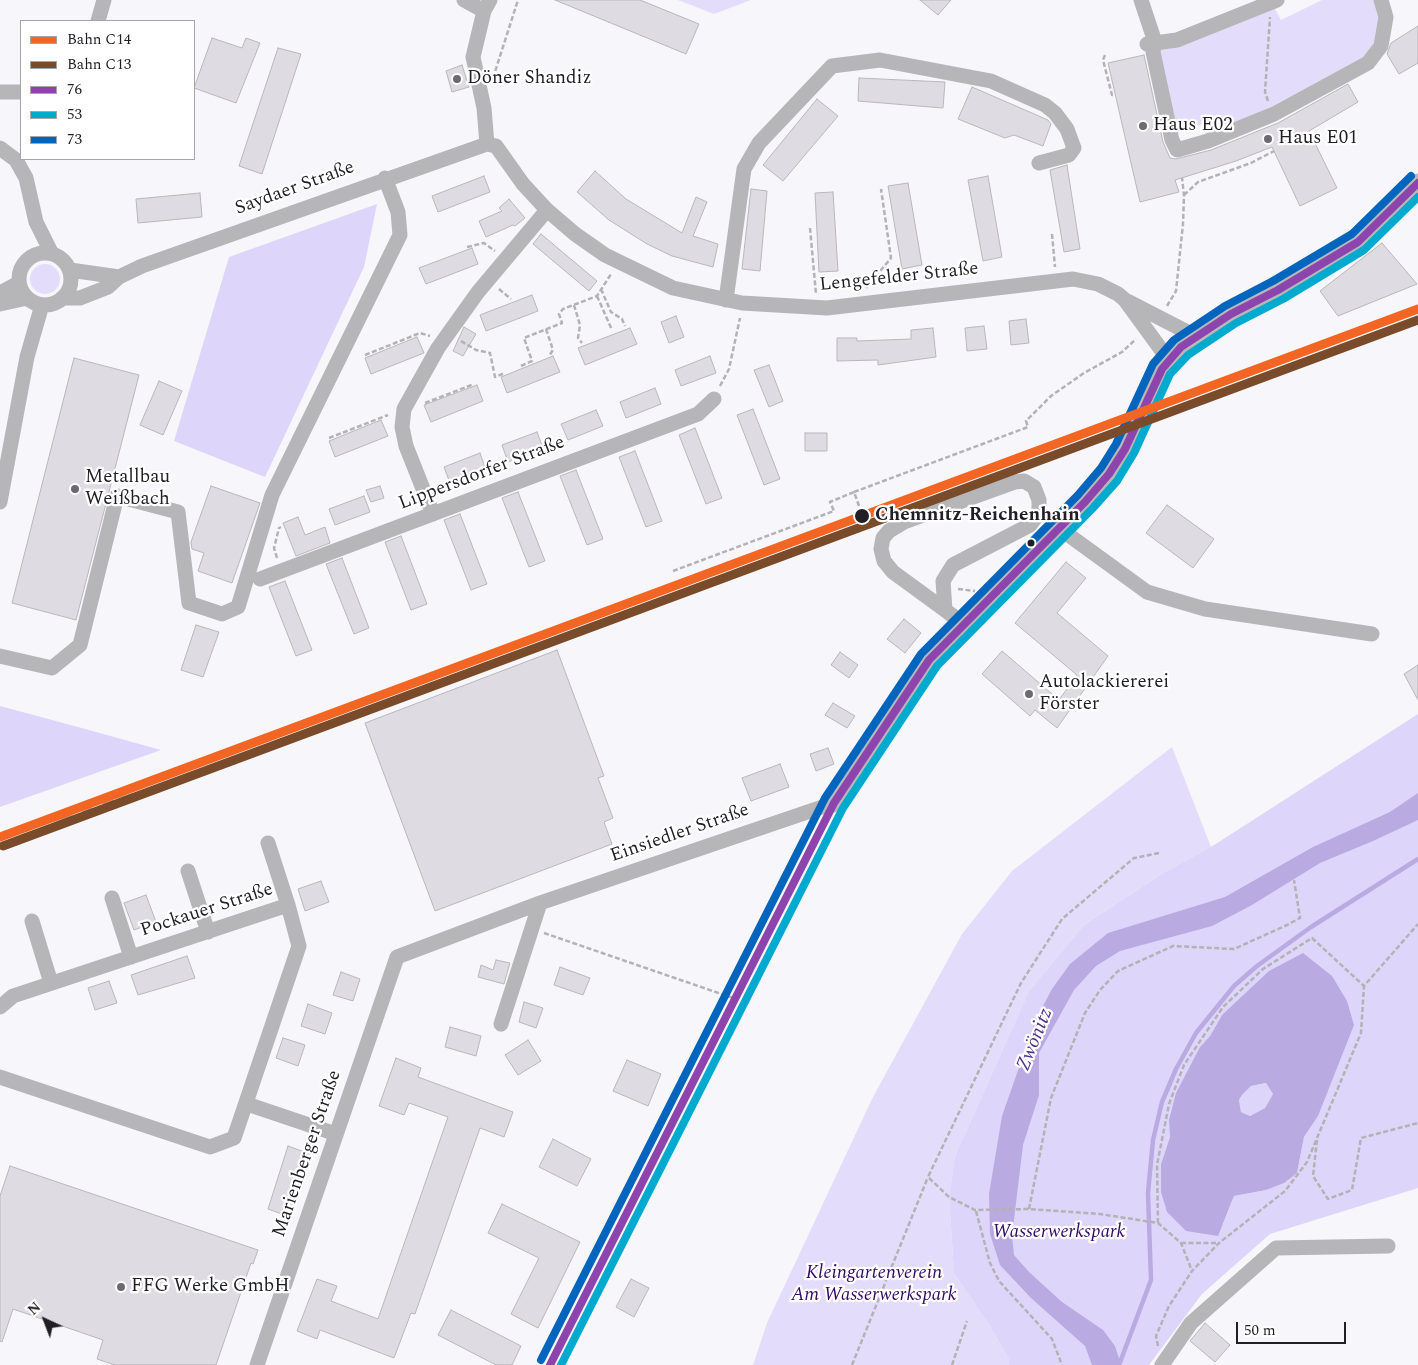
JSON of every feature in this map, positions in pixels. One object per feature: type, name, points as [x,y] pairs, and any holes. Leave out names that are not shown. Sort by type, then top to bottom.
[{"type":"main road","points":[[834,802],[929,660],[1059,528],[1109,474],[1125,449],[1165,364],[1195,336],[1278,290],[1358,242],[1418,183]]},
{"type":"street","points":[[98,20],[104,0]]},
{"type":"street","points":[[464,0],[487,6],[473,57],[484,108],[487,144]]},
{"type":"street","points":[[1141,0],[1172,140],[1177,150],[1208,141],[1274,114],[1368,63],[1381,46],[1386,17],[1381,0]]},
{"type":"street","points":[[1151,43],[1177,40],[1274,2]]},
{"type":"street","points":[[726,300],[744,169],[759,143],[832,66],[880,60],[991,81],[1046,105],[1055,113],[1066,129],[1074,148],[1069,155],[1039,164]]},
{"type":"street","points":[[0,92],[20,92]]},
{"type":"street","name":"Saydaer Straße","points":[[62,298],[80,298],[108,287],[119,278],[142,266],[385,178],[487,144]]},
{"type":"street","name":"Lengefelder Straße","points":[[487,144],[496,146],[523,184],[547,210],[575,234],[605,256],[673,288],[742,303],[817,308],[1073,280],[1098,284],[1195,336]]},
{"type":"street","points":[[0,148],[16,160],[26,178],[36,222],[36,254]]},
{"type":"street","points":[[0,656],[52,668],[80,645],[117,496],[178,512],[189,603],[222,614],[238,607],[272,495],[400,235],[398,212],[385,178]]},
{"type":"street","points":[[433,514],[406,446],[402,427],[407,405],[446,337],[478,292],[547,210]]},
{"type":"street","points":[[36,222],[52,254]]},
{"type":"street","points":[[0,304],[33,301],[56,303],[70,286],[70,270],[60,257],[52,254],[36,254],[22,266],[19,283],[33,301],[27,357],[0,502]]},
{"type":"street","points":[[70,270],[119,278]]},
{"type":"street","points":[[0,293],[19,283]]},
{"type":"street","name":"Lengefelder Straße","points":[[1126,300],[1165,364]]},
{"type":"street","name":"Lippersdorfer Straße","points":[[260,579],[698,414],[714,399]]},
{"type":"street","points":[[945,610],[942,584],[953,564],[1030,525],[1039,513],[1039,500],[1034,487],[1024,481],[1015,482],[904,522],[889,531],[883,538],[881,549],[884,561],[893,572],[964,624]]},
{"type":"street","points":[[1059,528],[1147,592],[1206,608],[1372,634]]},
{"type":"street","name":"Einsiedler Straße","points":[[397,957],[540,903],[834,802]]},
{"type":"street","points":[[268,843],[288,905]]},
{"type":"street","points":[[188,871],[208,932]]},
{"type":"street","points":[[112,898],[131,957]]},
{"type":"street","points":[[501,1024],[540,903]]},
{"type":"street","name":"Pockauer Straße","points":[[0,1007],[13,996],[288,905],[300,946],[234,1138],[210,1147],[0,1076]]},
{"type":"street","points":[[32,921],[51,983]]},
{"type":"street","name":"Marienberger Straße","points":[[258,1365],[397,957]]},
{"type":"street","points":[[247,1104],[336,1134]]},
{"type":"street","points":[[1162,1365],[1191,1323],[1276,1248],[1388,1246]]},
{"type":"path","points":[[493,80],[518,0]]},
{"type":"path","points":[[1265,92],[1274,2]]},
{"type":"path","points":[[1106,55],[1103,60],[1112,95],[1115,95]]},
{"type":"path","points":[[1184,194],[1198,182],[1251,163],[1274,151]]},
{"type":"path","points":[[1176,291],[1184,194],[1182,178]]},
{"type":"path","points":[[852,304],[891,258],[881,189]]},
{"type":"path","points":[[810,228],[817,308]]},
{"type":"path","points":[[1052,234],[1054,252]]},
{"type":"path","points":[[467,247],[484,243],[506,258]]},
{"type":"path","points":[[521,366],[532,361],[524,338],[562,323],[559,314],[563,309],[597,296],[619,262]]},
{"type":"path","points":[[602,289],[611,312],[622,319],[625,326]]},
{"type":"path","points":[[597,296],[612,330]]},
{"type":"path","points":[[574,305],[580,325],[578,338],[582,344]]},
{"type":"path","points":[[714,399],[729,370],[739,324]]},
{"type":"path","points":[[546,329],[553,350],[549,356]]},
{"type":"path","points":[[673,571],[834,512],[830,502],[1028,427],[1026,421],[1051,396],[1084,373],[1122,352],[1146,330]]},
{"type":"path","points":[[365,355],[420,333],[446,337],[476,350],[490,353],[495,377],[505,373]]},
{"type":"path","points":[[329,438],[407,405],[422,404],[474,384]]},
{"type":"path","points":[[854,492],[867,528],[887,521],[889,531]]},
{"type":"path","points":[[281,527],[279,528],[274,548],[282,571]]},
{"type":"path","points":[[942,584],[992,594]]},
{"type":"path","points":[[852,1365],[928,1177],[1021,983],[1062,919],[1134,858],[1159,853]]},
{"type":"path","points":[[1029,1209],[1051,1098],[1085,1013],[1100,990],[1118,971],[1173,946],[1234,949],[1300,918],[1294,880]]},
{"type":"path","points":[[1162,1365],[1156,1336],[1169,1306],[1192,1271],[1219,1243],[1285,1191],[1307,1162],[1317,1134],[1361,1033],[1364,986],[1418,924]]},
{"type":"path","points":[[532,929],[736,998]]},
{"type":"path","points":[[1158,1223],[1157,1165],[1169,1104],[1184,1065],[1223,1007],[1263,969],[1312,938],[1364,986]]},
{"type":"path","points":[[1317,1134],[1313,1176],[1328,1198],[1352,1190],[1362,1138],[1418,1123]]},
{"type":"path","points":[[928,1177],[949,1197],[976,1210],[1029,1209],[1100,1214],[1158,1223],[1181,1243],[1192,1271]]},
{"type":"path","points":[[976,1210],[990,1263],[999,1281],[1052,1339],[1062,1365]]},
{"type":"path","points":[[1181,1243],[1219,1243]]},
{"type":"path","points":[[952,1365],[967,1321]]},
{"type":"green space","points":[[678,0],[751,0],[714,14]]},
{"type":"green space","points":[[1322,0],[1374,0],[1382,17],[1376,40],[1363,58],[1271,107],[1206,135],[1202,124],[1175,133],[1156,49],[1274,7],[1281,20]]},
{"type":"green space","points":[[377,204],[364,267],[265,477],[174,441],[229,257]]},
{"type":"green space","points":[[45,264],[51,265],[59,273],[59,285],[51,293],[45,294],[39,293],[31,285],[30,279],[31,273],[39,265]]},
{"type":"green space","points":[[0,706],[78,727],[161,750],[0,807]]},
{"type":"green space","name":"Wasserwerkspark","points":[[1418,714],[1418,1188],[1270,1234],[1202,1294],[1149,1365],[1009,1365],[1009,1359],[991,1328],[954,1273],[949,1197],[955,1156],[1029,991],[1084,925],[1163,873],[1211,847]],"holes":[[[1222,1015],[1318,1116],[1304,1137],[1297,1173],[1266,1190],[1234,1196],[1223,1224],[1161,1192],[1161,1164],[1200,1047],[1210,1036]]]},
{"type":"green space","name":"Kleingartenverein Am Wasserwerkspark","points":[[1172,747],[1211,847],[1163,873],[1084,925],[1029,991],[955,1156],[949,1197],[954,1273],[991,1328],[1009,1359],[1009,1365],[753,1365],[767,1323],[873,1097],[962,934],[1012,871]]},
{"type":"green space","points":[[1267,1083],[1273,1094],[1265,1108],[1250,1116],[1241,1112],[1239,1100],[1242,1095],[1251,1086]]},
{"type":"water","name":"Zwönitz","points":[[1418,793],[1418,820],[1320,863],[1252,905],[1212,926],[1120,951],[1096,966],[1074,990],[1039,1053],[1039,1095],[1023,1145],[1012,1236],[1014,1255],[1029,1272],[1062,1302],[1103,1330],[1115,1346],[1121,1365],[1092,1365],[1085,1346],[1031,1298],[1000,1265],[990,1234],[989,1194],[1002,1116],[1036,1019],[1052,989],[1070,964],[1108,933],[1225,897],[1313,847],[1390,812]]},
{"type":"water","points":[[1303,953],[1332,976],[1347,1001],[1354,1025],[1318,1116],[1304,1137],[1297,1173],[1284,1183],[1266,1190],[1234,1196],[1218,1236],[1186,1231],[1167,1212],[1161,1192],[1161,1164],[1170,1137],[1169,1120],[1176,1093],[1200,1047],[1210,1036],[1222,1015],[1269,971]],"holes":[[[1266,1083],[1273,1094],[1265,1108],[1250,1116],[1241,1112],[1239,1100],[1251,1086]]]},
{"type":"building","points":[[555,0],[640,0],[699,24],[686,54]]},
{"type":"building","points":[[920,0],[951,0],[938,15]]},
{"type":"building","points":[[1418,26],[1418,63],[1399,74],[1387,54],[1391,43]]},
{"type":"building","points":[[212,38],[242,48],[246,38],[260,43],[236,103],[195,88]]},
{"type":"building","points":[[278,48],[301,54],[262,174],[239,166]]},
{"type":"building","points":[[1144,55],[1163,142],[1170,158],[1176,159],[1211,150],[1278,123],[1348,84],[1358,102],[1309,131],[1337,188],[1300,206],[1272,147],[1236,161],[1175,180],[1179,192],[1140,202],[1108,63]]},
{"type":"building","name":"Döner Shandiz","points":[[462,65],[469,87],[452,92],[446,71]]},
{"type":"building","points":[[859,78],[945,82],[943,108],[858,101]]},
{"type":"building","points":[[972,87],[1048,120],[1051,124],[1043,146],[1014,135],[1005,138],[958,119]]},
{"type":"building","points":[[817,99],[838,116],[783,181],[763,165]]},
{"type":"building","points":[[1067,165],[1080,249],[1064,252],[1050,170]]},
{"type":"building","points":[[595,171],[626,199],[682,233],[696,197],[707,202],[693,236],[718,244],[713,267],[672,256],[647,244],[609,220],[577,192]]},
{"type":"building","points":[[484,176],[490,192],[438,212],[432,196]]},
{"type":"building","points":[[988,176],[1002,257],[983,261],[968,180]]},
{"type":"building","points":[[908,183],[922,265],[902,269],[888,186]]},
{"type":"building","points":[[751,189],[767,191],[760,271],[742,269]]},
{"type":"building","points":[[833,192],[838,271],[819,272],[815,193]]},
{"type":"building","points":[[200,193],[202,217],[138,223],[136,199]]},
{"type":"building","points":[[509,199],[525,218],[515,226],[513,225],[486,237],[479,221],[502,211],[499,208]]},
{"type":"building","points":[[541,234],[597,281],[589,291],[533,244]]},
{"type":"building","points":[[1382,243],[1417,284],[1338,316],[1320,291]]},
{"type":"building","points":[[472,248],[478,264],[426,284],[419,268]]},
{"type":"building","points":[[532,295],[538,311],[486,331],[480,315]]},
{"type":"building","points":[[676,316],[684,337],[669,343],[661,322]]},
{"type":"building","points":[[1026,319],[1029,343],[1011,345],[1009,321]]},
{"type":"building","points":[[984,326],[987,349],[967,351],[965,328]]},
{"type":"building","points":[[464,327],[476,334],[463,356],[453,351]]},
{"type":"building","points":[[630,328],[637,344],[585,365],[578,348]]},
{"type":"building","points":[[933,328],[936,357],[878,365],[878,360],[837,361],[837,338],[857,338],[857,341],[911,339],[911,330]]},
{"type":"building","points":[[417,337],[424,353],[371,374],[365,358]]},
{"type":"building","points":[[553,356],[560,372],[507,393],[501,377]]},
{"type":"building","points":[[710,356],[716,373],[681,386],[675,370]]},
{"type":"building","name":"Metallbau Weißbach","points":[[74,358],[139,375],[76,620],[12,603]]},
{"type":"building","points":[[769,365],[783,401],[769,407],[754,370]]},
{"type":"building","points":[[159,381],[182,391],[163,435],[140,425]]},
{"type":"building","points":[[477,385],[483,401],[431,422],[424,405]]},
{"type":"building","points":[[655,388],[661,404],[626,418],[620,402]]},
{"type":"building","points":[[753,409],[780,479],[764,485],[737,415]]},
{"type":"building","points":[[596,410],[603,426],[568,440],[561,424]]},
{"type":"building","points":[[381,420],[388,436],[335,457],[329,441]]},
{"type":"building","points":[[695,428],[722,498],[706,504],[679,435]]},
{"type":"building","points":[[537,432],[543,448],[508,462],[502,445]]},
{"type":"building","points":[[805,433],[827,433],[827,451],[805,451]]},
{"type":"building","points":[[635,451],[662,521],[646,527],[619,457]]},
{"type":"building","points":[[480,453],[486,470],[450,483],[444,467]]},
{"type":"building","points":[[576,470],[603,539],[587,545],[560,476]]},
{"type":"building","points":[[211,486],[260,503],[232,583],[198,571],[204,553],[192,549],[191,542]]},
{"type":"building","points":[[380,486],[384,498],[371,502],[366,490]]},
{"type":"building","points":[[518,492],[545,561],[529,567],[502,498]]},
{"type":"building","points":[[364,496],[370,512],[335,525],[329,509]]},
{"type":"building","points":[[1167,505],[1214,539],[1193,568],[1146,533]]},
{"type":"building","points":[[460,514],[487,584],[471,590],[444,520]]},
{"type":"building","points":[[298,517],[305,535],[325,527],[330,543],[296,556],[283,523]]},
{"type":"building","points":[[401,536],[427,604],[411,610],[385,542]]},
{"type":"building","points":[[342,558],[369,628],[354,634],[326,564]]},
{"type":"building","points":[[1066,562],[1086,578],[1057,613],[1108,656],[1057,728],[1035,710],[1030,716],[982,674],[1002,651],[1059,700],[1077,675],[1015,623]]},
{"type":"building","points":[[285,581],[312,650],[296,656],[269,587]]},
{"type":"building","points":[[904,619],[921,633],[905,653],[887,639]]},
{"type":"building","points":[[196,625],[219,632],[203,677],[181,670]]},
{"type":"building","points":[[557,650],[604,776],[598,778],[613,818],[604,822],[612,844],[435,911],[365,723]]},
{"type":"building","points":[[840,652],[858,665],[849,678],[831,665]]},
{"type":"building","points":[[1418,665],[1418,700],[1404,674]]},
{"type":"building","points":[[833,703],[855,716],[847,728],[825,715]]},
{"type":"building","points":[[828,748],[834,764],[816,771],[810,754]]},
{"type":"building","points":[[780,764],[789,787],[751,801],[742,778]]},
{"type":"building","points":[[321,881],[329,902],[305,911],[298,889]]},
{"type":"building","points":[[146,895],[156,922],[134,930],[124,903]]},
{"type":"building","points":[[187,956],[195,978],[138,995],[131,975]]},
{"type":"building","points":[[496,960],[510,963],[504,984],[478,977],[481,965],[493,970]]},
{"type":"building","points":[[560,967],[590,978],[583,995],[554,985]]},
{"type":"building","points":[[341,972],[360,979],[353,1001],[333,995]]},
{"type":"building","points":[[109,981],[117,1003],[95,1010],[88,988]]},
{"type":"building","points":[[524,1002],[543,1008],[536,1028],[519,1022]]},
{"type":"building","points":[[308,1004],[332,1013],[325,1034],[301,1026]]},
{"type":"building","points":[[450,1027],[481,1036],[476,1056],[445,1047]]},
{"type":"building","points":[[283,1038],[305,1045],[298,1066],[276,1058]]},
{"type":"building","points":[[528,1040],[541,1061],[518,1075],[505,1055]]},
{"type":"building","points":[[396,1058],[421,1068],[418,1077],[513,1112],[504,1137],[480,1128],[415,1314],[411,1313],[394,1358],[320,1330],[317,1339],[297,1331],[317,1279],[337,1286],[331,1301],[378,1319],[448,1117],[409,1103],[404,1115],[379,1106]]},
{"type":"building","points":[[627,1060],[661,1074],[648,1106],[613,1091]]},
{"type":"building","points":[[553,1139],[591,1159],[577,1186],[539,1167]]},
{"type":"building","points":[[288,1146],[310,1154],[290,1217],[268,1209]]},
{"type":"building","name":"FFG Werke GmbH","points":[[10,1166],[258,1250],[253,1264],[251,1263],[216,1365],[115,1365],[97,1359],[103,1340],[13,1309],[2,1342],[0,1341],[0,1196]]},
{"type":"building","points":[[502,1204],[580,1242],[538,1328],[511,1314],[539,1258],[488,1233]]},
{"type":"building","points":[[631,1279],[649,1288],[634,1317],[616,1307]]},
{"type":"building","points":[[451,1310],[521,1346],[512,1365],[496,1365],[438,1335]]},
{"type":"building","points":[[1205,1323],[1230,1345],[1215,1362],[1190,1341]]},
{"type":"waterway","points":[[1119,1365],[1151,1280],[1148,1193],[1153,1140],[1162,1102],[1176,1069],[1196,1033],[1234,986],[1257,966],[1311,927],[1418,859]]},
{"type":"railway","points":[[29,826],[161,788]]},
{"type":"rail line","name":"C14","points":[[0,837],[1418,309]]},
{"type":"rail line","name":"C13","points":[[3,846],[1418,320]]},
{"type":"transit line","name":"73","points":[[541,1360],[825,798],[921,654],[1078,495],[1101,468],[1116,444],[1153,364],[1174,340],[1225,306],[1273,281],[1352,234],[1411,176]]},
{"type":"transit line","name":"76","points":[[550,1365],[834,803],[929,660],[1085,502],[1109,474],[1125,449],[1162,369],[1181,347],[1231,314],[1278,290],[1358,242],[1418,183]]},
{"type":"transit line","name":"53","points":[[561,1365],[843,808],[937,666],[1092,509],[1117,481],[1134,453],[1170,374],[1188,355],[1236,323],[1283,299],[1364,250],[1418,197]]},
{"type":"place","name":"Döner Shandiz","points":[[457,79]]},
{"type":"place","name":"Haus E02","points":[[1143,126]]},
{"type":"place","name":"Haus E01","points":[[1268,139]]},
{"type":"place","name":"Metallbau Weißbach","points":[[75,489]]},
{"type":"place","name":"Chemnitz-Reichenhain","points":[[862,516]]},
{"type":"place","name":"Autolackiererei Förster","points":[[1029,694]]},
{"type":"place","name":"FFG Werke GmbH","points":[[121,1287]]}]
